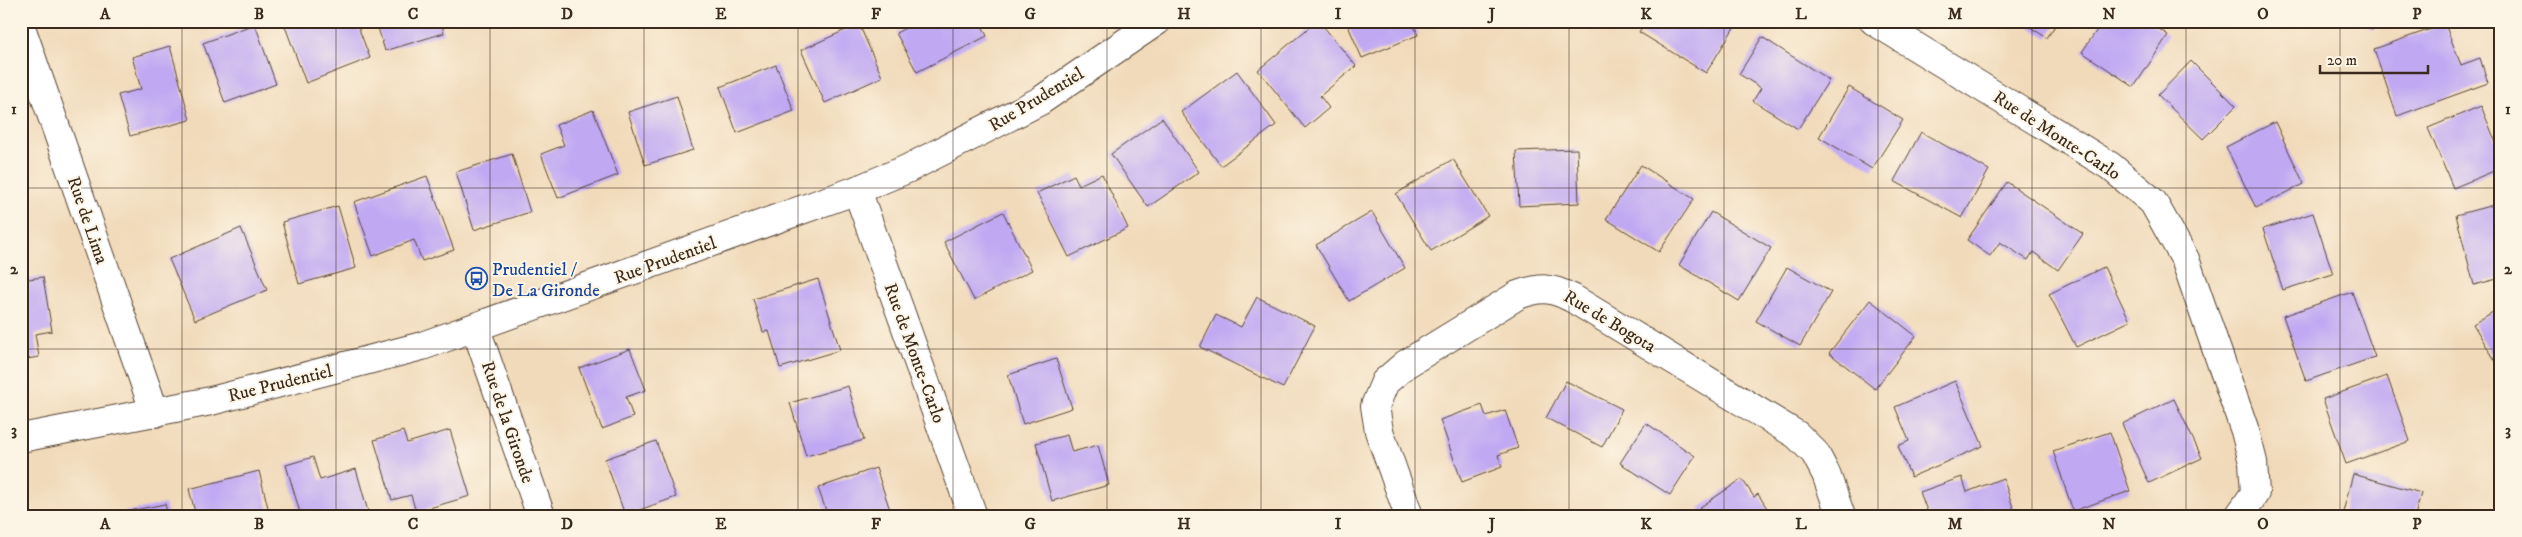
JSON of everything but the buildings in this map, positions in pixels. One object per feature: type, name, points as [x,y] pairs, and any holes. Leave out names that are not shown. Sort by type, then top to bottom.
[{"type":"street","points":[[22,28],[44,21]]},
{"type":"street","name":"Rue Prudentiel","points":[[21,438],[211,401],[422,346],[857,190],[907,169],[1040,101],[1157,21]]},
{"type":"street","name":"Rue de Monte-Carlo","points":[[1874,21],[2110,166],[2152,202],[2185,259],[2245,431],[2253,462],[2255,492],[2239,516]]},
{"type":"street","name":"Rue de Lima","points":[[22,28],[155,413]]},
{"type":"street","name":"Rue de Monte-Carlo","points":[[857,190],[973,516]]},
{"type":"street","name":"Rue de Bogota","points":[[1409,516],[1379,431],[1374,406],[1385,382],[1406,364],[1518,295],[1537,288],[1556,290],[1572,298],[1797,435],[1815,453],[1826,474],[1841,516]]},
{"type":"street","name":"Rue de la Gironde","points":[[476,328],[541,516]]},
{"type":"place","name":"Prudentiel / De La Gironde","points":[[476,279]]}]
